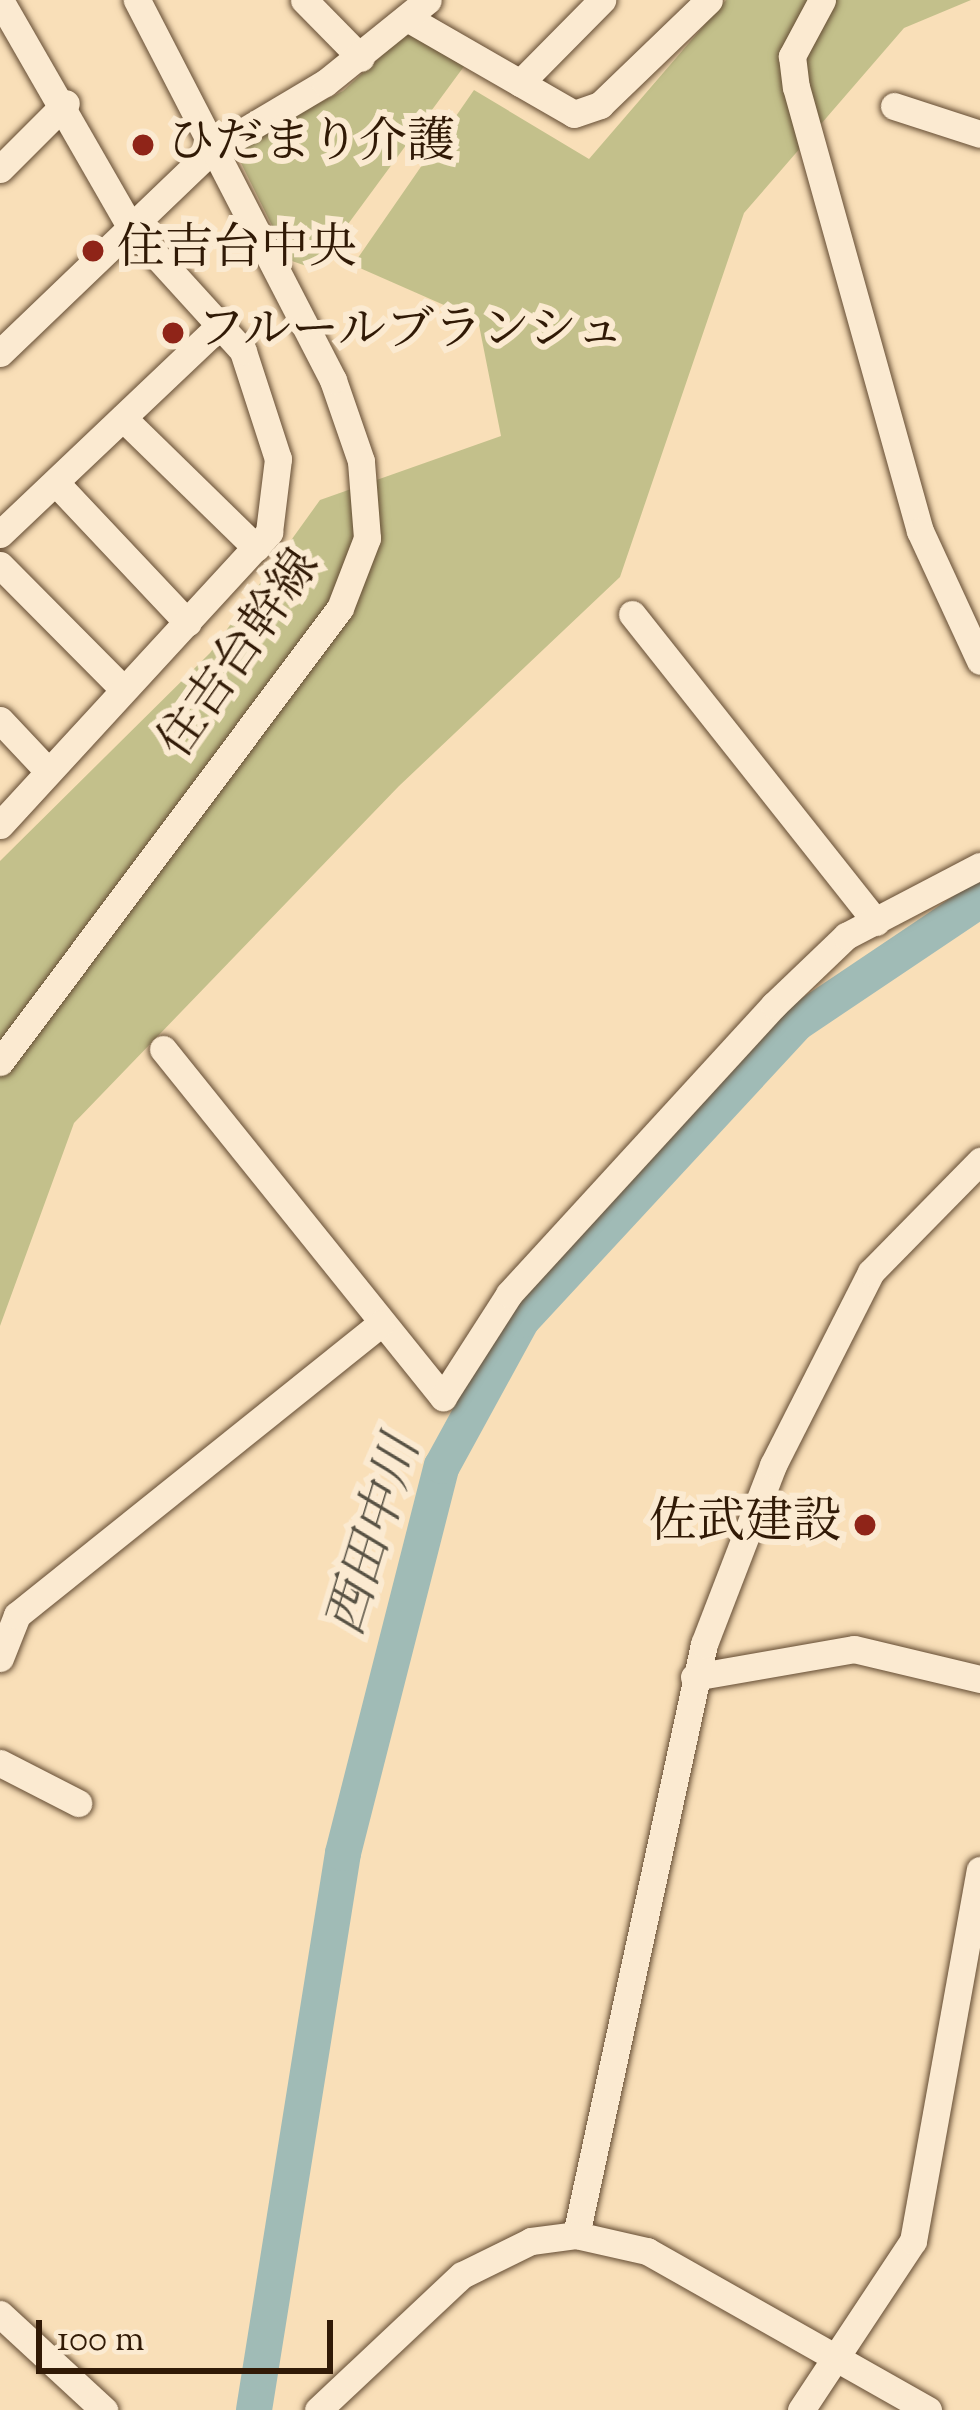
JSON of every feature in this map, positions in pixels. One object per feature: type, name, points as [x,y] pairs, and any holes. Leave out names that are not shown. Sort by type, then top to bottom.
[{"type":"street","name":"住吉台幹線","points":[[0,1062],[340,608],[367,538],[361,461],[333,380],[137,0]]},
{"type":"street","points":[[304,0],[362,58]]},
{"type":"street","points":[[520,83],[602,0]]},
{"type":"street","points":[[0,353],[212,150],[362,58],[419,10],[520,83],[584,112],[709,0]]},
{"type":"street","points":[[822,0],[792,56],[796,86],[920,531],[980,661]]},
{"type":"street","points":[[0,825],[46,769],[256,548],[273,519],[278,459],[243,351],[131,228],[67,104],[3,8]]},
{"type":"street","points":[[0,169],[67,104]]},
{"type":"street","points":[[894,106],[980,134]]},
{"type":"street","points":[[0,534],[219,326]]},
{"type":"street","points":[[123,418],[256,548]]},
{"type":"street","points":[[56,483],[188,623]]},
{"type":"street","points":[[0,565],[122,688]]},
{"type":"street","points":[[632,614],[875,922]]},
{"type":"street","points":[[0,720],[46,769]]},
{"type":"street","points":[[163,1049],[443,1397],[508,1294],[664,1119],[846,936],[980,866]]},
{"type":"street","points":[[576,2235],[694,1677],[773,1465],[871,1272],[980,1161]]},
{"type":"street","points":[[0,1658],[17,1615],[380,1324]]},
{"type":"street","points":[[694,1677],[854,1648],[980,1679]]},
{"type":"street","points":[[0,1763],[78,1803]]},
{"type":"street","points":[[801,2410],[838,2361],[913,2241],[980,1870]]},
{"type":"street","points":[[318,2410],[462,2275],[531,2241],[576,2235],[647,2251],[928,2410]]},
{"type":"street","points":[[0,2314],[104,2410]]},
{"type":"shaded area","points":[[726,0],[971,0],[904,28],[744,213],[620,577],[399,786],[74,1123],[0,1326],[0,861],[210,653],[320,500],[501,436],[478,320],[353,265],[474,90],[589,159]]},
{"type":"shaded area","points":[[410,30],[465,65],[315,269],[289,260],[238,157],[244,141],[343,91]]},
{"type":"waterway","name":"西田中川","points":[[254,2410],[343,1853],[442,1466],[522,1320],[797,1023],[980,900]]},
{"type":"place","name":"ひだまり介護","points":[[143,145]]},
{"type":"place","name":"住吉台中央","points":[[93,251]]},
{"type":"place","name":"フルールブランシュ","points":[[173,333]]},
{"type":"place","name":"佐武建設","points":[[865,1525]]}]
